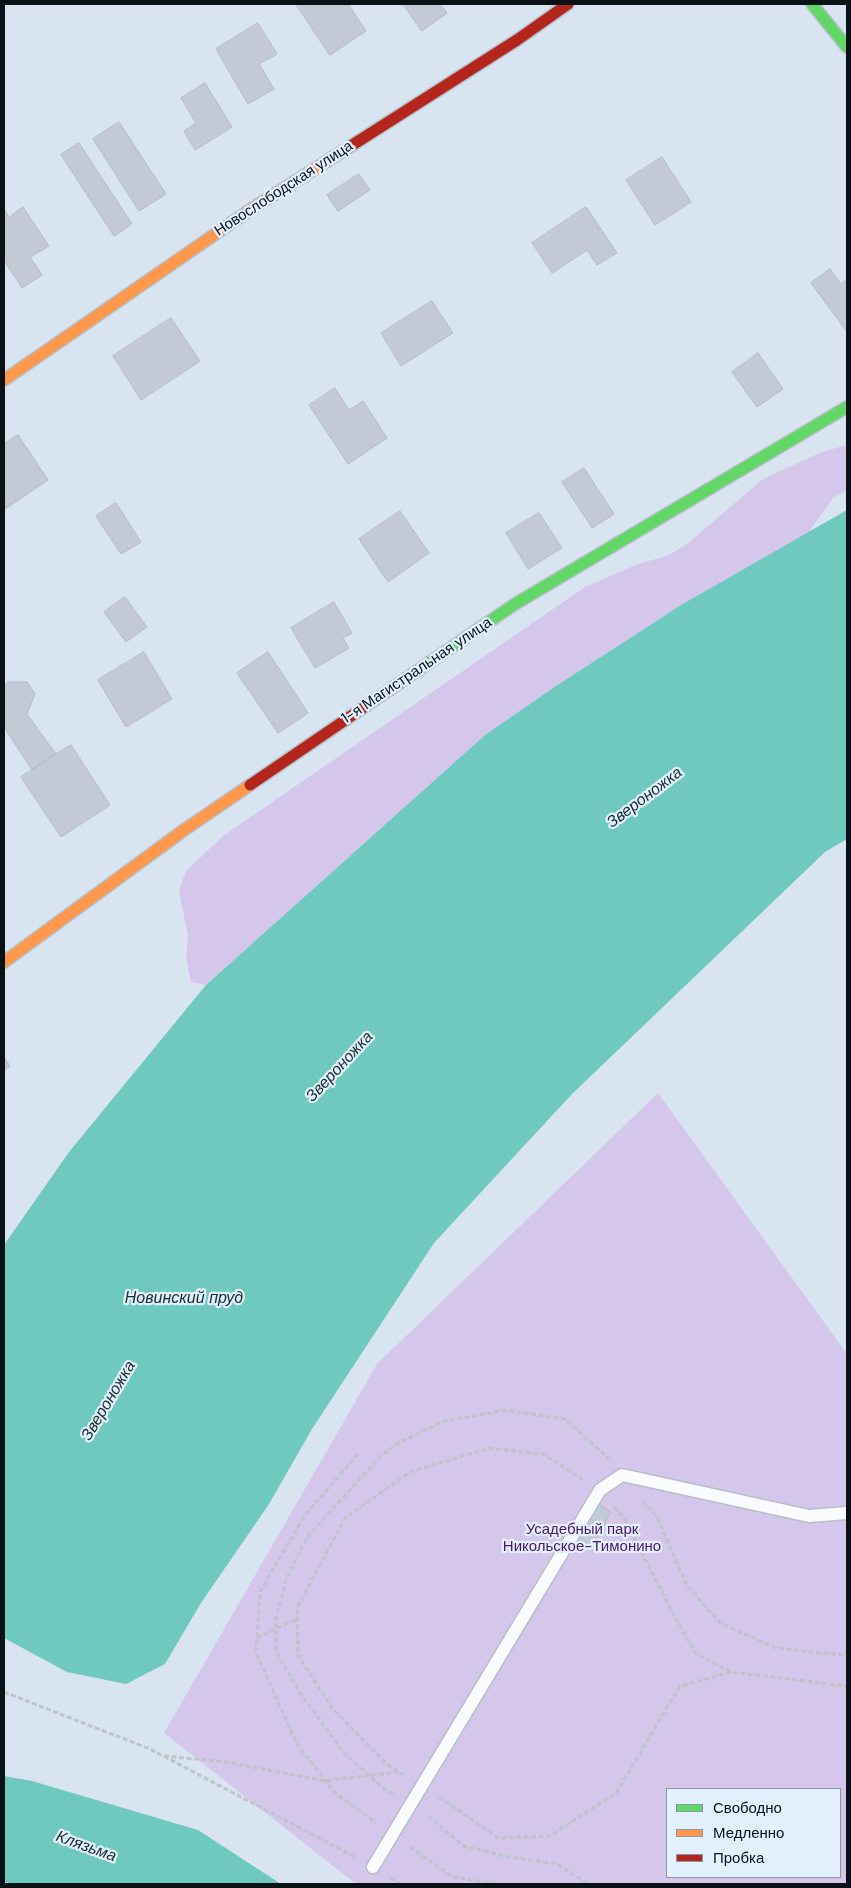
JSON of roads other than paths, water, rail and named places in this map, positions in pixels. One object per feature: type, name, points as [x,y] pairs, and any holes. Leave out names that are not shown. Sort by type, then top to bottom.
[{"type":"street","name":"Новослободская улица","points":[[4,380],[253,208],[517,40],[568,4]]},
{"type":"street","points":[[812,4],[847,47]]},
{"type":"street","name":"1-я Магистральная улица","points":[[4,962],[184,830],[515,604],[847,407]]},
{"type":"lane","points":[[373,1868],[600,1490],[622,1475],[809,1516],[847,1513]]},
{"type":"water","name":"Новинский пруд","points":[[847,510],[847,839],[825,852],[572,1094],[434,1243],[312,1429],[269,1504],[201,1603],[165,1664],[126,1684],[67,1672],[4,1638],[4,1245],[69,1152],[206,985],[485,735],[556,686],[681,605]]},
{"type":"water","name":"Клязьма","points":[[4,1776],[32,1781],[198,1830],[281,1884],[11,1884],[4,1882]]},
{"type":"water label","name":"Звероножка","points":[[645,798]]},
{"type":"water label","name":"Звероножка","points":[[340,1067]]},
{"type":"water label","name":"Звероножка","points":[[109,1401]]},
{"type":"park label","name":"Усадебный парк Никольское-Тимонино","points":[[582,1538]]}]
